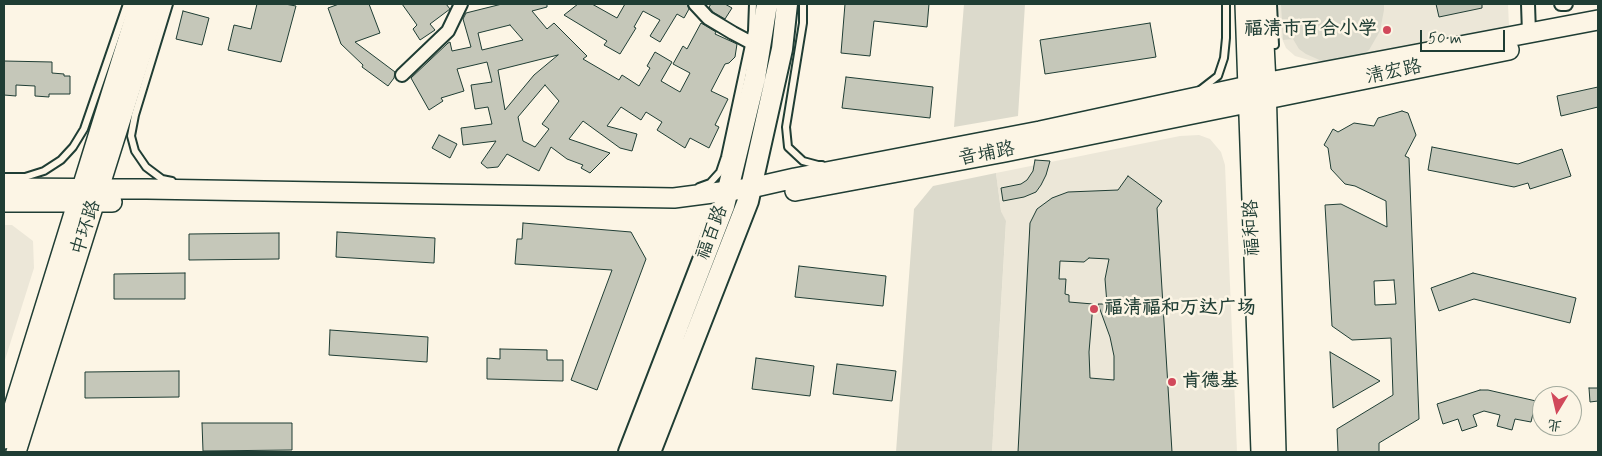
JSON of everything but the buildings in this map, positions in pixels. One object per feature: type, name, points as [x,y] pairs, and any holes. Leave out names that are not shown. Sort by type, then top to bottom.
[{"type":"main road","name":"福百路","points":[[629,452],[726,199],[755,45],[767,4]]},
{"type":"main road","name":"福百路","points":[[650,452],[750,194],[781,57],[787,4]]},
{"type":"street","name":"中环路","points":[[16,452],[89,196],[139,4]]},
{"type":"street","name":"中环路","points":[[4,439],[157,4]]},
{"type":"street","points":[[402,75],[448,31],[461,4]]},
{"type":"street","points":[[695,4],[708,18],[755,45]]},
{"type":"street","name":"福和路","points":[[1245,4],[1257,93],[1276,452]]},
{"type":"street","name":"福和路","points":[[1261,452],[1257,93],[1262,4]]},
{"type":"street","points":[[1528,4],[1529,33]]},
{"type":"street","points":[[1561,4],[1566,4]]},
{"type":"street","name":"清宏路","points":[[1257,93],[1529,33],[1598,20]]},
{"type":"street","name":"清宏路","points":[[1257,93],[1598,32]]},
{"type":"street","name":"音埔路","points":[[89,196],[726,199],[1257,93]]},
{"type":"street","points":[[4,188],[89,196]]},
{"type":"street","points":[[4,202],[89,196]]},
{"type":"lane","points":[[4,177],[25,177],[44,171],[61,160],[72,147],[84,129],[127,4]]},
{"type":"lane","points":[[169,4],[135,114],[131,136],[135,152],[146,167],[162,179],[183,184],[663,192],[692,190],[710,183],[720,172],[726,157],[755,45],[753,4]]},
{"type":"lane","points":[[803,4],[803,23],[786,127],[788,147],[803,161],[818,166],[828,164]]},
{"type":"lane","points":[[1144,101],[1202,90],[1218,76],[1224,58],[1226,4]]},
{"type":"lane","points":[[1273,4],[1275,45]]},
{"type":"shaded area","points":[[964,4],[1025,4],[1018,116],[954,127]]},
{"type":"shaded area","name":"福清市百合小学","points":[[1279,4],[1508,4],[1509,27],[1332,63],[1295,56],[1286,48],[1280,34]]},
{"type":"shaded area","points":[[1281,4],[1384,4],[1384,10],[1380,31],[1369,50],[1358,57],[1324,62],[1299,49],[1293,39],[1283,40]]},
{"type":"shaded area","points":[[1199,135],[1210,139],[1221,152],[1225,165],[1237,452],[992,452],[1006,222],[1001,211],[996,173],[1180,136]]},
{"type":"shaded area","points":[[996,173],[1001,211],[1006,221],[992,452],[896,452],[914,209],[933,186]]},
{"type":"shaded area","points":[[4,225],[12,225],[33,241],[34,268],[4,363]]},
{"type":"place","name":"福清市百合小学","points":[[1387,30]]},
{"type":"place","name":"福清福和万达广场","points":[[1094,309]]},
{"type":"place","name":"肯德基","points":[[1172,382]]}]
